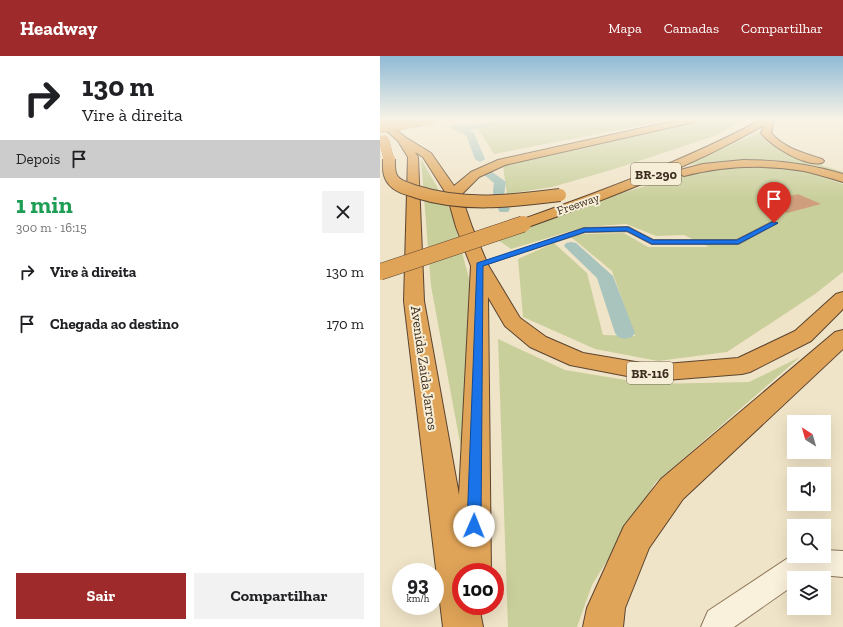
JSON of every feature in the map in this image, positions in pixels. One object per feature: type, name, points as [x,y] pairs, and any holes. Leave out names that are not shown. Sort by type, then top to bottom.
[{"type":"highway","points":[[385,146],[388,152],[392,179],[401,186],[418,193],[456,200],[496,201],[564,194]]},
{"type":"highway","name":"Avenida Zaida Jarros","points":[[406,146],[412,157],[414,200],[414,301],[463,627]]},
{"type":"highway","name":"BR-116","points":[[413,146],[427,155],[454,195],[464,227],[479,264],[512,322],[538,342],[578,360],[653,374],[742,366],[803,336],[843,298]]},
{"type":"highway","points":[[454,195],[474,174],[486,167],[575,146]]},
{"type":"highway","name":"Freeway","points":[[380,272],[613,192],[719,146]]},
{"type":"highway","points":[[779,146],[801,156],[843,169]]},
{"type":"highway","points":[[590,187],[698,156]]},
{"type":"highway","points":[[613,192],[699,168],[736,164],[770,164],[805,168],[843,178]]},
{"type":"highway","points":[[473,563],[479,264]]},
{"type":"highway","points":[[603,627],[606,608],[636,538],[672,489],[843,337]]},
{"type":"highway","points":[[472,615],[472,627]]},
{"type":"street","points":[[715,627],[718,621],[807,561],[843,564]]},
{"type":"lane","points":[[479,264],[584,230],[628,229],[652,242],[738,242],[774,223]]},
{"type":"green space","points":[[489,146],[538,146],[494,154]]},
{"type":"green space","points":[[590,146],[686,146],[611,170],[552,187],[507,194],[503,166]]},
{"type":"green space","points":[[729,146],[773,146],[795,157],[843,173],[792,164],[747,161],[686,165]]},
{"type":"green space","points":[[421,159],[451,211],[471,286],[463,459],[431,286]]},
{"type":"green space","points":[[736,166],[770,167],[804,171],[843,184],[843,272],[815,294],[727,352],[658,361],[595,349],[523,317],[518,259],[554,243],[587,273],[603,335],[635,336],[612,271],[571,237],[585,234],[624,233],[648,247],[709,247],[684,235],[656,236],[626,224],[584,227],[511,249],[495,238],[619,194],[698,170]]},
{"type":"green space","points":[[498,339],[565,370],[650,384],[749,382],[800,357],[655,483],[592,585],[577,627],[508,627]]},
{"type":"building","points":[[798,194],[821,204],[787,213],[765,202]]},
{"type":"waterway","points":[[475,146],[480,159]]},
{"type":"waterway","points":[[487,173],[500,182],[498,195],[504,209]]},
{"type":"waterway","points":[[571,246],[605,276],[625,333]]},
{"type":"route","points":[[474,526],[479,264],[584,230],[628,229],[652,242],[738,242],[774,223]]}]
